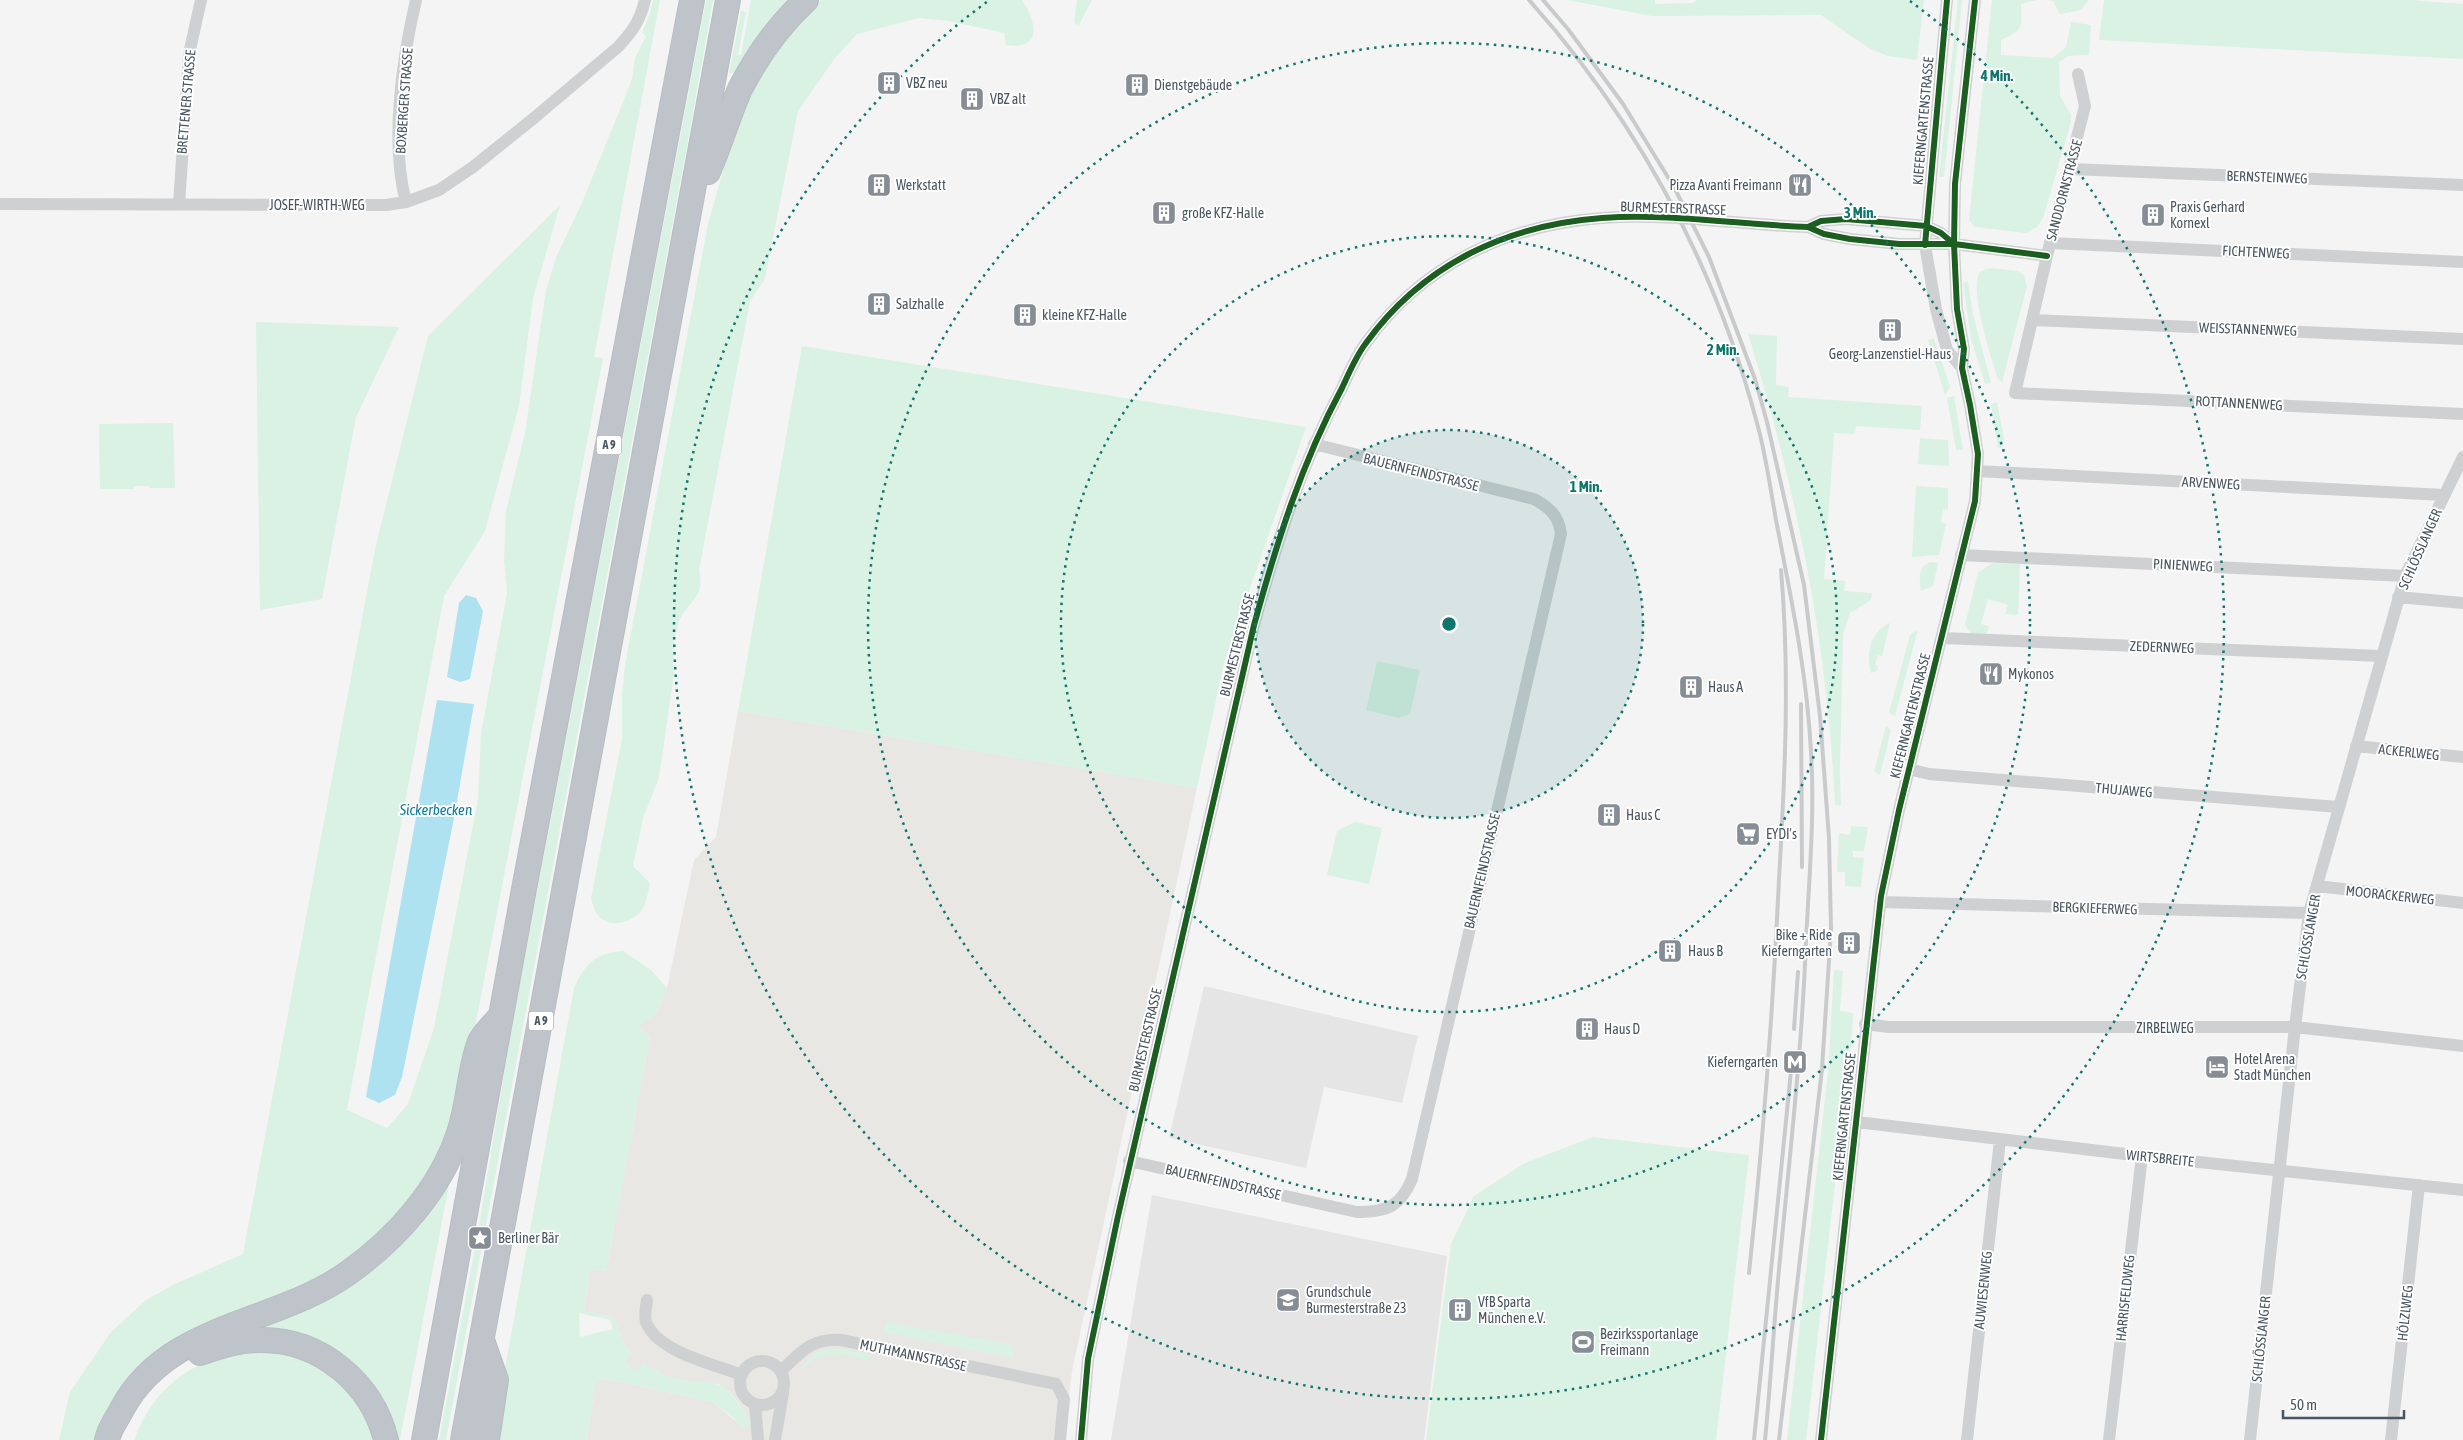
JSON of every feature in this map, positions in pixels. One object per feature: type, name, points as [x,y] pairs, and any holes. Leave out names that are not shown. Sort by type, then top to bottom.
[{"type":"highway","name":"A 9","points":[[424,1440],[524,890],[692,0]]},
{"type":"highway","name":"A 9","points":[[463,1440],[693,200],[728,0]]},
{"type":"highway","points":[[693,200],[709,170],[740,90],[762,50],[788,17],[806,0]]},
{"type":"highway","points":[[108,1440],[108,1434],[128,1398],[162,1362],[211,1333],[314,1292],[347,1274],[380,1247],[410,1218],[448,1161],[460,1132],[479,1042],[502,1014]]},
{"type":"highway","points":[[482,1339],[496,1380],[486,1440]]},
{"type":"highway","points":[[124,1440],[129,1426],[147,1396],[170,1371],[193,1355],[238,1342],[262,1340],[289,1343],[313,1351],[334,1362],[354,1379],[369,1399],[381,1420],[386,1440]]},
{"type":"street","name":"BRETTENER STRASSE","points":[[179,205],[189,54],[201,0]]},
{"type":"street","name":"BOXBERGER STRASSE","points":[[406,202],[400,176],[401,106],[406,51],[416,0]]},
{"type":"street","name":"JOSEF-WIRTH-WEG","points":[[0,204],[386,206],[406,202],[440,190],[473,167],[590,71],[635,29],[641,18],[645,0]]},
{"type":"street","name":"KIEFERNGARTENSTRASSE","points":[[1947,0],[1925,245],[1936,309],[1947,350],[1962,368]]},
{"type":"street","name":"KIEFERNGARTENSTRASSE","points":[[1821,1440],[1880,902],[1888,857],[1975,501],[1977,471],[1976,436],[1962,368],[1964,349],[1957,310],[1954,244],[1955,184],[1974,0]]},
{"type":"street","name":"SANDDORNSTRASSE","points":[[2016,393],[2050,243],[2085,106],[2078,74]]},
{"type":"street","name":"BERNSTEINWEG","points":[[2070,169],[2463,185]]},
{"type":"street","name":"BURMESTERSTRASSE","points":[[1080,1440],[1088,1359],[1130,1161],[1254,625],[1278,536],[1314,444],[1366,344],[1397,307],[1433,276],[1470,251],[1509,236],[1557,224],[1602,218],[1656,217],[1808,226],[1822,221],[1846,219],[1926,226],[1941,233],[1954,244]]},
{"type":"street","name":"BURMESTERSTRASSE","points":[[1808,226],[1824,234],[1850,239],[1925,245],[1954,244],[2047,256]]},
{"type":"street","name":"FICHTENWEG","points":[[2050,243],[2463,262]]},
{"type":"street","name":"WEISSTANNENWEG","points":[[2033,320],[2463,339]]},
{"type":"street","name":"ROTTANNENWEG","points":[[2016,393],[2463,414]]},
{"type":"street","name":"BAUERNFEINDSTRASSE","points":[[1130,1161],[1357,1212],[1374,1212],[1390,1208],[1405,1195],[1412,1178],[1514,730],[1562,534],[1556,515],[1534,499],[1314,444]]},
{"type":"street","name":"SCHLÖSSLANGER","points":[[2250,1440],[2295,1027],[2310,913],[2338,807],[2404,576],[2463,457]]},
{"type":"street","name":"ARVENWEG","points":[[1977,471],[2444,495]]},
{"type":"street","name":"PINIENWEG","points":[[1961,555],[2404,576]]},
{"type":"street","points":[[2398,597],[2463,603]]},
{"type":"street","name":"ZEDERNWEG","points":[[1942,638],[2381,656]]},
{"type":"street","name":"ACKERLWEG","points":[[2356,746],[2463,757]]},
{"type":"street","name":"THUJAWEG","points":[[1910,770],[1928,774],[2338,807]]},
{"type":"street","name":"MOORACKERWEG","points":[[2317,886],[2463,903]]},
{"type":"street","name":"BERGKIEFERWEG","points":[[1880,902],[2310,913]]},
{"type":"street","name":"ZIRBELWEG","points":[[1866,1024],[1898,1027],[2295,1027],[2463,1046]]},
{"type":"street","name":"WIRTSBREITE","points":[[1857,1122],[2142,1156],[2463,1190]]},
{"type":"street","name":"AUWIESENWEG","points":[[1966,1440],[2000,1140]]},
{"type":"street","name":"HARRISFELDWEG","points":[[2109,1440],[2142,1156]]},
{"type":"street","name":"HÖLZLWEG","points":[[2391,1440],[2419,1185]]},
{"type":"street","points":[[647,1300],[645,1320],[651,1333],[665,1345],[742,1375]]},
{"type":"street","name":"MUTHMANNSTRASSE","points":[[781,1371],[814,1342],[828,1339],[841,1340],[1056,1384],[1064,1399],[1060,1440]]},
{"type":"street","points":[[775,1440],[784,1389],[781,1371],[770,1362],[757,1362],[745,1369],[740,1382],[744,1395],[755,1404],[762,1406],[776,1401],[784,1389]]},
{"type":"street","points":[[755,1404],[758,1440]]},
{"type":"shaded area","points":[[738,711],[1197,788],[1072,1371],[1064,1440],[587,1440],[595,1384],[603,1378],[713,1402],[739,1424],[748,1416],[730,1392],[718,1384],[680,1380],[664,1375],[644,1364],[637,1372],[624,1362],[631,1353],[624,1343],[613,1317],[584,1311],[590,1269],[606,1271],[650,1038],[638,1026],[656,1014],[667,988],[694,860],[716,837]]},
{"type":"shaded area","points":[[1204,986],[1418,1036],[1402,1103],[1324,1087],[1306,1168],[1169,1138]]},
{"type":"shaded area","name":"Grundschule Burmesterstraße 23","points":[[1152,1195],[1447,1256],[1424,1440],[1111,1440]]},
{"type":"green space","points":[[653,0],[660,0],[594,357],[603,358],[458,1116],[425,1188],[346,1267],[185,1340],[104,1440],[59,1440],[70,1392],[111,1332],[146,1300],[175,1284],[243,1254],[375,549],[428,336],[560,205],[533,298],[519,406],[485,531],[444,596],[347,1110],[387,1128],[408,1104],[434,1028],[478,799],[481,733],[507,593],[504,560],[506,511],[525,433],[546,290],[557,255],[581,205],[632,79],[635,58],[646,36],[642,33]]},
{"type":"green space","points":[[706,0],[713,0],[685,157],[446,1440],[439,1440],[479,1226],[514,1014]]},
{"type":"green space","points":[[751,0],[787,0],[774,14],[735,74],[729,73],[741,11],[746,12],[738,55],[741,55]]},
{"type":"green space","points":[[821,0],[1022,0],[1031,17],[1034,33],[1026,43],[1018,46],[1006,45],[1004,33],[949,21],[919,18],[857,34],[835,58],[798,111],[765,279],[750,301],[699,570],[700,588],[698,594],[682,615],[676,634],[673,654],[674,673],[659,778],[643,818],[633,866],[650,883],[647,896],[642,910],[634,917],[624,922],[607,922],[598,915],[591,898],[622,739],[622,696],[625,665],[708,224],[744,103],[762,68],[810,8]]},
{"type":"green space","points":[[1077,0],[1092,0],[1079,25],[1074,23]]},
{"type":"green space","points":[[1567,0],[1655,0],[1655,4],[1693,3],[1697,0],[1924,0],[1917,60],[1888,56],[1870,49],[1821,15],[1652,16]]},
{"type":"green space","points":[[1958,0],[1962,0],[1944,177],[1939,177]]},
{"type":"green space","points":[[1992,0],[2037,0],[2021,4],[2022,18],[2020,27],[2014,33],[2001,40],[2001,55],[2053,58],[2066,47],[2071,22],[2091,25],[2089,55],[2068,56],[2059,62],[2060,96],[2071,115],[2071,122],[2043,218],[2037,227],[2026,233],[1975,227],[1969,220]]},
{"type":"green space","points":[[2048,0],[2089,0],[2081,10],[2060,14],[2053,1]]},
{"type":"green space","points":[[2104,0],[2411,0],[2463,4],[2463,59],[2099,40]]},
{"type":"green space","points":[[1990,268],[2018,271],[2024,275],[2027,286],[2002,382],[1998,379],[1982,324],[1977,293],[1977,280],[1980,272]]},
{"type":"green space","points":[[1968,282],[1973,314],[1991,383],[1985,384],[1971,339],[1963,283]]},
{"type":"green space","points":[[256,322],[399,327],[356,417],[322,599],[260,610]]},
{"type":"green space","points":[[1748,334],[1777,336],[1776,385],[1789,387],[1788,397],[1922,406],[1920,430],[1856,426],[1855,434],[1834,433],[1824,579],[1845,581],[1844,591],[1872,593],[1871,600],[1850,613],[1843,634],[1841,806],[1835,805],[1825,685],[1807,567],[1781,450]]},
{"type":"green space","points":[[1934,338],[1950,387],[1945,395],[1928,340]]},
{"type":"green space","points":[[802,346],[1306,427],[1224,663],[1197,788],[738,711]]},
{"type":"green space","points":[[1954,396],[1963,450],[1956,450],[1947,398]]},
{"type":"green space","points":[[1997,402],[2004,439],[2002,448],[1998,448],[1991,404]]},
{"type":"green space","points":[[173,423],[175,488],[134,486],[134,489],[100,489],[99,424]]},
{"type":"green space","points":[[1920,438],[1948,440],[1949,466],[1918,464]]},
{"type":"green space","points":[[1916,486],[1948,488],[1948,510],[1943,509],[1941,522],[1946,524],[1939,555],[1912,557]]},
{"type":"green space","points":[[1931,562],[1938,563],[1933,586],[1921,591],[1920,574],[1924,566]]},
{"type":"green space","points":[[1992,563],[2020,564],[2018,615],[2005,614],[2008,605],[1988,599],[1981,624],[1989,626],[1986,636],[1971,634],[1965,625],[1978,573]]},
{"type":"green space","points":[[1890,623],[1882,656],[1878,655],[1875,665],[1878,666],[1877,671],[1871,673],[1869,658],[1871,644],[1878,631]]},
{"type":"green space","points":[[1918,629],[1895,716],[1889,713],[1910,635]]},
{"type":"green space","points":[[1377,661],[1420,670],[1410,714],[1398,718],[1366,710]]},
{"type":"green space","points":[[1886,726],[1891,730],[1880,775],[1874,772]]},
{"type":"green space","points":[[1355,822],[1382,828],[1369,884],[1327,875],[1337,831]]},
{"type":"green space","points":[[1851,826],[1868,827],[1864,851],[1853,851],[1853,857],[1864,858],[1861,887],[1845,886],[1845,872],[1837,872],[1839,833],[1850,835]]},
{"type":"green space","points":[[623,951],[651,970],[667,988],[656,1014],[638,1026],[650,1038],[606,1271],[590,1269],[584,1310],[613,1317],[624,1343],[631,1353],[624,1362],[637,1371],[644,1363],[664,1375],[680,1380],[710,1382],[726,1388],[748,1416],[751,1425],[741,1429],[734,1418],[713,1402],[603,1378],[595,1384],[587,1440],[492,1440],[574,988],[582,972],[592,961],[613,952]],"holes":[[[579,1313],[610,1320],[613,1329],[580,1337]]]},
{"type":"green space","points":[[1834,970],[1843,971],[1840,1011],[1853,1013],[1852,1034],[1806,1440],[1787,1440],[1828,1072]]},
{"type":"green space","name":"Bezirkssportanlage Freimann","points":[[1593,1137],[1749,1155],[1716,1440],[1426,1440],[1451,1244],[1474,1196],[1523,1164]]},
{"type":"green space","points":[[450,1180],[400,1440],[395,1440],[366,1381],[237,1333],[303,1304]]},
{"type":"green space","points":[[886,1322],[1010,1344],[1013,1347],[1013,1358],[884,1332]]},
{"type":"green space","points":[[838,1348],[870,1355],[869,1360],[842,1355],[826,1355],[800,1368],[817,1352]]},
{"type":"green space","points":[[229,1352],[294,1352],[347,1383],[378,1440],[134,1440],[150,1408],[171,1384],[197,1366]]},
{"type":"water","points":[[466,595],[476,598],[483,611],[470,679],[460,682],[447,677],[459,603]]},
{"type":"water","name":"Sickerbecken","points":[[437,700],[474,704],[454,818],[402,1077],[395,1095],[379,1103],[366,1097]]},
{"type":"railway","points":[[1529,0],[1605,95],[1638,146],[1668,198],[1695,252],[1719,307],[1740,364],[1760,435],[1798,635],[1806,693],[1811,752],[1811,847],[1799,1061],[1765,1440]]},
{"type":"railway","points":[[1543,0],[1568,29],[1623,104],[1674,187],[1709,257],[1755,379],[1767,422],[1804,585],[1820,716],[1829,838],[1831,929],[1822,1069],[1779,1440]]},
{"type":"railway","points":[[1749,1273],[1767,1076],[1783,802],[1786,685],[1781,570]]},
{"type":"railway","points":[[1801,704],[1802,867]]},
{"type":"railway","points":[[1794,1029],[1798,972]]},
{"type":"railway","points":[[1754,1440],[1791,1071]]},
{"type":"cycle path","points":[[1925,245],[1947,0]]},
{"type":"cycle path","points":[[1821,1440],[1881,896],[1899,810],[1975,501],[1978,454],[1962,368],[1964,349],[1957,309],[1954,244],[1955,184],[1975,0]]},
{"type":"cycle path","points":[[1081,1440],[1088,1359],[1118,1216],[1254,625],[1281,534],[1302,475],[1327,417],[1366,343],[1389,315],[1414,291],[1441,271],[1470,254],[1501,240],[1533,229],[1567,222],[1602,218],[1654,217],[1808,227],[1821,221],[1846,219],[1926,226],[1941,233],[1954,244]]},
{"type":"cycle path","points":[[1808,227],[1824,234],[1850,239],[1899,244],[1954,244],[2047,256]]},
{"type":"place","name":"VBZ neu","points":[[889,83]]},
{"type":"place","name":"Dienstgebäude","points":[[1137,85]]},
{"type":"place","name":"VBZ alt","points":[[972,99]]},
{"type":"place","name":"Werkstatt","points":[[879,185]]},
{"type":"place","name":"Pizza Avanti Freimann","points":[[1800,185]]},
{"type":"place","name":"große KFZ-Halle","points":[[1164,213]]},
{"type":"place","name":"Praxis Gerhard Kornexl","points":[[2153,215]]},
{"type":"place","name":"Salzhalle","points":[[879,304]]},
{"type":"place","name":"kleine KFZ-Halle","points":[[1025,315]]},
{"type":"place","name":"Georg-Lanzenstiel-Haus","points":[[1890,330]]},
{"type":"place","name":"Mykonos","points":[[1991,674]]},
{"type":"place","name":"Haus A","points":[[1691,687]]},
{"type":"place","name":"Haus C","points":[[1609,815]]},
{"type":"place","name":"EYDI's","points":[[1748,834]]},
{"type":"place","name":"Bike + Ride Kieferngarten","points":[[1849,943]]},
{"type":"place","name":"Haus B","points":[[1670,951]]},
{"type":"place","name":"Haus D","points":[[1587,1029]]},
{"type":"place","name":"Kieferngarten","points":[[1795,1062]]},
{"type":"place","name":"Hotel Arena Stadt München","points":[[2217,1067]]},
{"type":"place","name":"Berliner Bär","points":[[480,1238]]},
{"type":"place","name":"Grundschule Burmesterstraße 23","points":[[1288,1300]]},
{"type":"place","name":"VfB Sparta München e.V.","points":[[1460,1310]]},
{"type":"place","name":"Bezirkssportanlage Freimann","points":[[1583,1342]]}]
